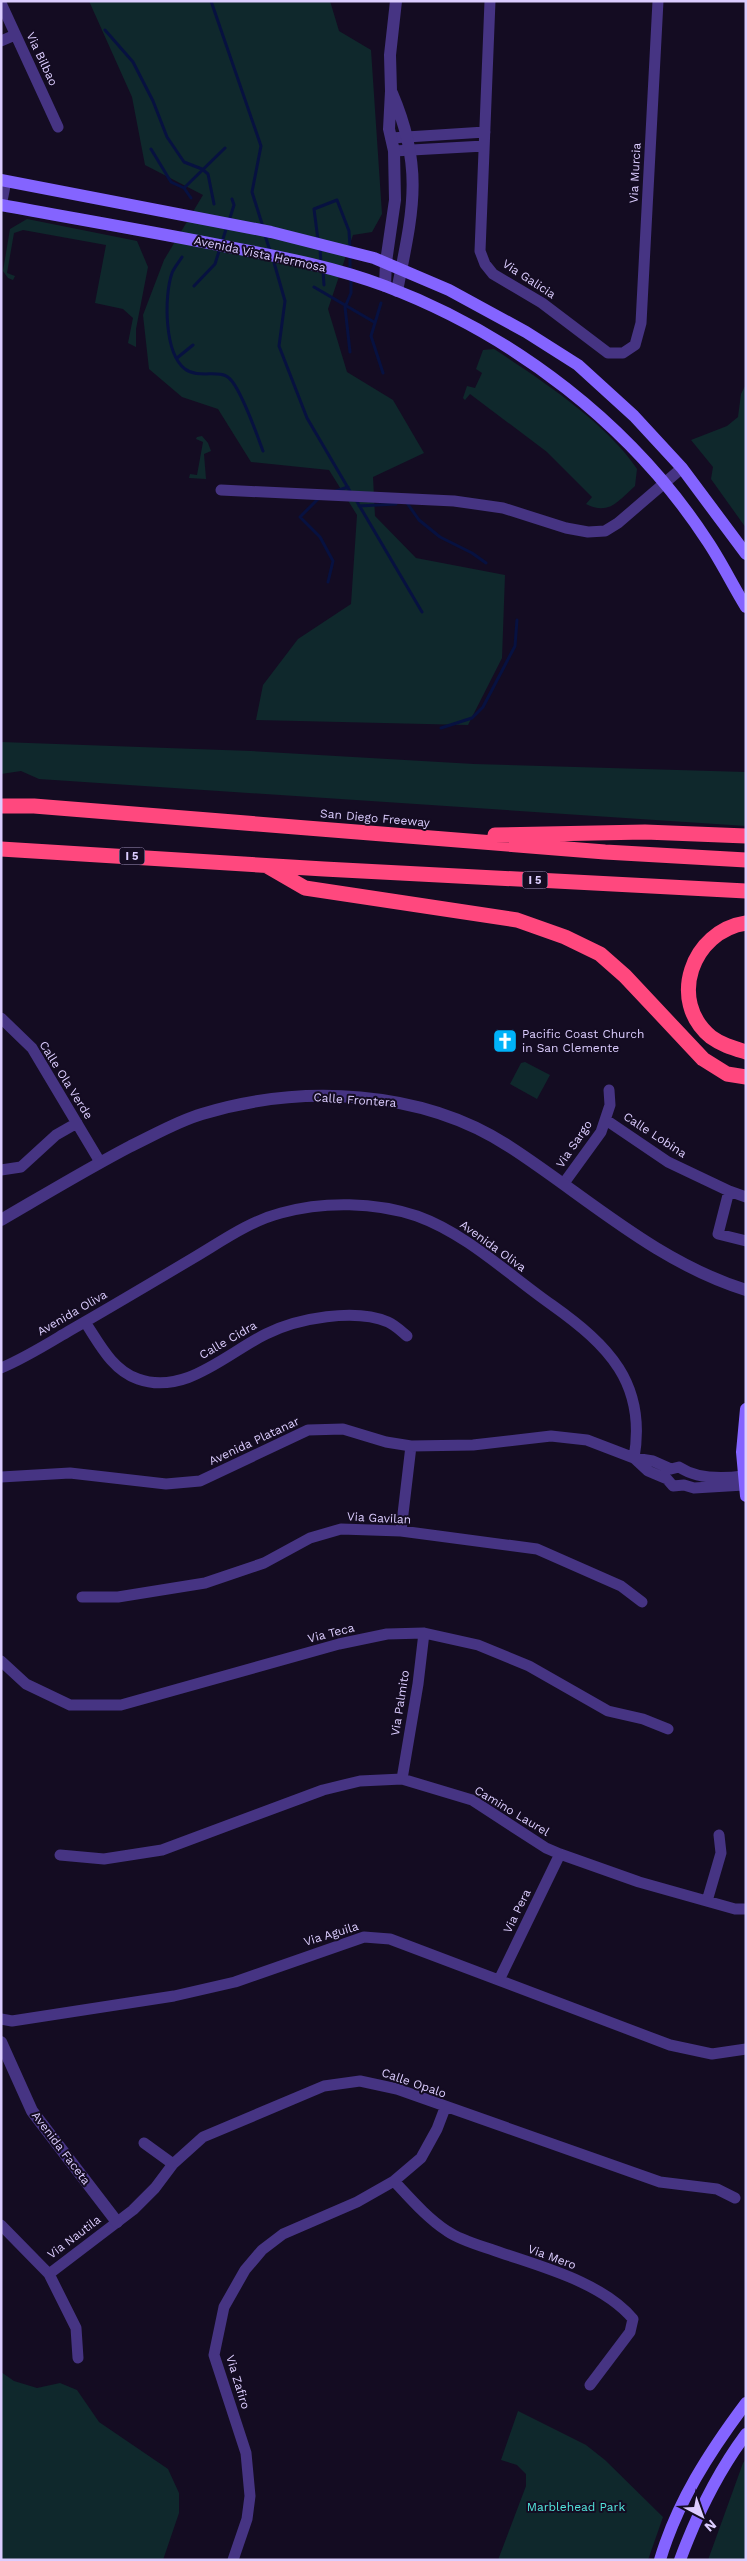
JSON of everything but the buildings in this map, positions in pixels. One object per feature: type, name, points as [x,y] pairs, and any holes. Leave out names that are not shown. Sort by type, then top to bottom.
[{"type":"highway","points":[[1,795],[34,806]]},
{"type":"highway","name":"San Diego Freeway","points":[[1,806],[34,806],[605,852],[746,860]]},
{"type":"highway","points":[[432,838],[552,832],[746,836]]},
{"type":"highway","name":"I 5","points":[[1,849],[324,869],[746,891]]},
{"type":"highway","points":[[263,864],[305,888],[518,920],[564,936],[600,954],[625,976],[704,1059],[727,1074],[746,1077]]},
{"type":"highway","points":[[746,923],[717,934],[705,945],[695,958],[690,975],[689,995],[698,1023],[710,1036],[723,1045],[746,1052]]},
{"type":"main road","name":"Avenida Vista Hermosa","points":[[4,180],[271,232],[380,260],[449,290],[526,332],[578,364],[634,416],[682,468],[746,554]]},
{"type":"main road","name":"Avenida Vista Hermosa","points":[[1,205],[171,235],[301,261],[372,282],[430,304],[520,353],[596,412],[646,462],[708,541],[746,608]]},
{"type":"main road","points":[[744,1485],[746,1409]]},
{"type":"main road","points":[[660,2560],[666,2537],[710,2451],[746,2403]]},
{"type":"main road","points":[[680,2560],[704,2500],[727,2460],[746,2434]]},
{"type":"street","points":[[391,289],[380,260],[395,200],[394,151],[388,129],[391,91],[390,55],[396,1]]},
{"type":"street","name":"Via Galicia","points":[[490,1],[480,251],[484,264],[493,274],[542,303],[608,353],[623,353],[635,345]]},
{"type":"street","name":"Via Murcia","points":[[635,345],[641,324],[658,1]]},
{"type":"street","name":"Via Bilbao","points":[[1,3],[58,127]]},
{"type":"street","points":[[1,41],[15,35]]},
{"type":"street","points":[[391,91],[405,123],[414,174],[413,211],[402,269],[391,289]]},
{"type":"street","points":[[391,138],[485,132]]},
{"type":"street","points":[[394,151],[410,152],[484,146]]},
{"type":"street","points":[[1,205],[4,180]]},
{"type":"street","points":[[222,490],[454,501],[503,508],[566,528],[588,532],[605,531],[618,523],[682,468]]},
{"type":"street","name":"Calle Ola Verde","points":[[1,1018],[32,1048],[100,1162]]},
{"type":"street","name":"Calle Lobina","points":[[609,1090],[610,1106],[606,1120],[668,1162],[746,1197]]},
{"type":"street","name":"Calle Frontera","points":[[1,1220],[100,1162],[152,1135],[201,1114],[250,1102],[320,1096],[388,1100],[432,1112],[476,1128],[508,1145],[634,1234],[682,1264],[720,1282],[746,1290]]},
{"type":"street","name":"Via Sargo","points":[[564,1183],[601,1132],[606,1120]]},
{"type":"street","points":[[1,1170],[21,1167],[56,1135],[77,1123]]},
{"type":"street","points":[[729,1191],[718,1234],[746,1241]]},
{"type":"street","name":"Avenida Oliva","points":[[1,1368],[85,1322],[242,1229],[280,1213],[319,1206],[372,1206],[417,1216],[456,1235],[580,1326],[602,1346],[626,1378],[634,1403],[637,1437],[634,1458]]},
{"type":"street","name":"Calle Cidra","points":[[85,1322],[110,1360],[138,1379],[168,1383],[195,1375],[267,1333],[314,1318],[358,1315],[389,1322],[407,1336]]},
{"type":"street","name":"Avenida Platanar","points":[[1,1477],[70,1473],[166,1484],[200,1481],[308,1430],[344,1429],[386,1442],[411,1446],[473,1445],[551,1436],[587,1440],[634,1458],[648,1472],[669,1474],[679,1467],[686,1472],[744,1485]]},
{"type":"street","points":[[401,1531],[411,1446]]},
{"type":"street","points":[[684,1485],[686,1472]]},
{"type":"street","name":"Avenida Platanar","points":[[669,1474],[673,1486],[684,1485],[694,1488],[744,1485]]},
{"type":"street","name":"Via Gavilan","points":[[82,1597],[118,1597],[205,1583],[264,1563],[310,1538],[342,1529],[401,1531],[537,1549],[620,1586],[642,1602]]},
{"type":"street","name":"Via Teca","points":[[1,1661],[26,1684],[70,1705],[121,1705],[339,1644],[387,1634],[424,1633],[478,1645],[529,1666],[608,1712],[643,1719],[668,1729]]},
{"type":"street","name":"Via Palmito","points":[[402,1778],[418,1684],[424,1633]]},
{"type":"street","name":"Camino Laurel","points":[[60,1855],[104,1859],[162,1850],[323,1790],[360,1781],[402,1778],[472,1800],[546,1848],[560,1854],[639,1882],[746,1910]]},
{"type":"street","points":[[707,1901],[721,1853],[719,1836]]},
{"type":"street","name":"Via Pera","points":[[499,1980],[560,1854]]},
{"type":"street","name":"Via Aguila","points":[[1,2019],[12,2021],[174,1996],[235,1982],[364,1937],[390,1939],[670,2045],[712,2054],[746,2049]]},
{"type":"street","name":"Avenida Faceta","points":[[1,2042],[32,2111],[116,2222]]},
{"type":"street","name":"Calle Opalo","points":[[116,2222],[155,2188],[173,2164],[203,2137],[324,2086],[360,2080],[397,2089],[445,2108],[660,2182],[717,2189],[736,2198]]},
{"type":"street","name":"Via Zafiro","points":[[233,2560],[247,2519],[250,2496],[246,2454],[214,2355],[224,2307],[245,2270],[262,2250],[283,2234],[357,2202],[394,2181],[420,2158],[437,2129],[445,2108]]},
{"type":"street","points":[[144,2143],[173,2164]]},
{"type":"street","name":"Via Mero","points":[[394,2181],[418,2207],[448,2232],[478,2245],[573,2279],[622,2306],[633,2319],[630,2332],[590,2385]]},
{"type":"street","name":"Via Nautila","points":[[49,2274],[116,2222]]},
{"type":"street","points":[[1,2225],[49,2274],[76,2328],[78,2358]]},
{"type":"green space","points":[[89,1],[330,1],[339,31],[371,50],[382,214],[372,232],[353,235],[328,309],[347,372],[393,400],[424,453],[373,477],[375,516],[416,558],[505,575],[502,658],[468,725],[256,720],[263,685],[298,639],[351,604],[357,515],[329,470],[251,462],[218,409],[182,397],[149,369],[143,315],[164,260],[203,195],[145,165],[132,97]]},
{"type":"green space","points":[[27,219],[137,241],[148,267],[136,329],[136,347],[128,343],[133,318],[123,309],[95,303],[106,245],[23,230],[14,233],[7,273],[15,276],[13,280],[8,278],[3,271],[10,229]]},
{"type":"green space","points":[[494,349],[572,403],[608,435],[637,469],[635,486],[607,508],[586,504],[592,497],[547,452],[470,394],[465,400],[463,398],[467,386],[475,388],[482,373],[476,369],[483,350]]},
{"type":"green space","points":[[746,384],[746,528],[711,479],[713,467],[691,440],[727,426],[738,417],[741,394]]},
{"type":"green space","points":[[202,436],[208,443],[211,451],[204,454],[206,479],[189,478],[190,474],[197,475],[203,442],[196,439]]},
{"type":"green space","points":[[1,742],[251,751],[474,764],[746,772],[746,826],[39,779],[21,771],[1,774]]},
{"type":"green space","points":[[525,1062],[550,1075],[537,1099],[510,1084],[521,1063]]},
{"type":"green space","points":[[1,2372],[14,2381],[37,2388],[60,2383],[77,2390],[99,2422],[168,2469],[179,2493],[179,2513],[163,2560],[1,2560]]},
{"type":"green space","name":"Marblehead Park","points":[[518,2411],[586,2445],[605,2460],[663,2517],[648,2560],[498,2560],[526,2486],[526,2474],[517,2465],[501,2460]]},
{"type":"green space","points":[[746,2459],[746,2560],[708,2560],[743,2463]]},
{"type":"waterway","points":[[211,1],[261,146],[252,192],[263,227]]},
{"type":"waterway","points":[[105,30],[133,62],[153,101],[167,137],[184,162],[202,169],[208,174],[214,204]]},
{"type":"waterway","points":[[184,188],[225,148]]},
{"type":"waterway","points":[[151,149],[171,182],[184,188],[191,198]]},
{"type":"waterway","points":[[229,221],[234,205],[232,199]]},
{"type":"waterway","points":[[318,240],[314,209],[337,200],[349,231],[350,248]]},
{"type":"waterway","points":[[222,242],[227,226]]},
{"type":"waterway","points":[[265,235],[270,251]]},
{"type":"waterway","points":[[194,286],[215,264],[220,248]]},
{"type":"waterway","points":[[320,249],[321,263]]},
{"type":"waterway","points":[[350,254],[350,271]]},
{"type":"waterway","points":[[182,257],[175,267],[169,283],[167,309],[173,350],[178,361],[190,372],[225,375],[234,383],[263,451]]},
{"type":"waterway","points":[[273,259],[285,301],[279,346],[307,418],[351,493]]},
{"type":"waterway","points":[[323,271],[324,285]]},
{"type":"waterway","points":[[350,352],[345,307],[351,293],[351,277]]},
{"type":"waterway","points":[[314,287],[374,322]]},
{"type":"waterway","points":[[381,303],[371,336],[383,373]]},
{"type":"waterway","points":[[177,358],[193,345]]},
{"type":"waterway","points":[[336,491],[348,487]]},
{"type":"waterway","points":[[319,498],[300,517],[320,537],[333,561],[328,582]]},
{"type":"waterway","points":[[356,500],[422,612]]},
{"type":"waterway","points":[[407,503],[419,520],[440,537],[472,553],[486,563]]},
{"type":"waterway","points":[[359,506],[396,504]]},
{"type":"waterway","points":[[441,728],[472,718],[483,707],[515,646],[517,620]]},
{"type":"place","name":"Pacific Coast Church in San Clemente","points":[[505,1041]]}]
